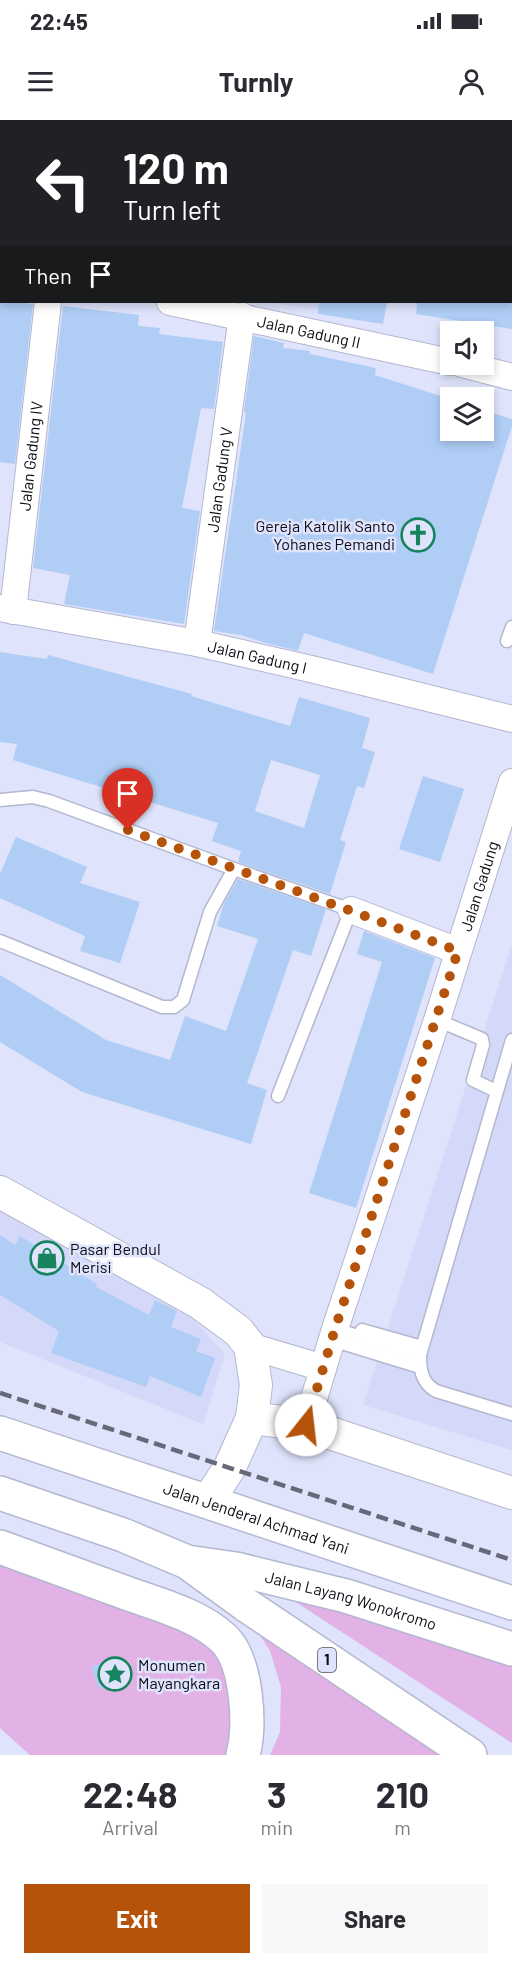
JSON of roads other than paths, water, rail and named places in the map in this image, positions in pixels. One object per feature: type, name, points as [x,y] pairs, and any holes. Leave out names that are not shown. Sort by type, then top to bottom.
[{"type":"highway","name":"Jalan Jenderal Achmad Yani","points":[[0,1432],[512,1603]]},
{"type":"highway","name":"Jalan Layang Wonokromo","points":[[0,1493],[123,1535],[187,1562],[246,1605],[470,1755]]},
{"type":"highway","points":[[0,1547],[190,1617],[224,1639],[242,1670],[246,1719],[243,1755]]},
{"type":"highway","name":"Jalan Layang Wonokromo","points":[[187,1562],[236,1569],[346,1596],[512,1649]]},
{"type":"street","name":"Jalan Gadung IV","points":[[6,610],[48,303]]},
{"type":"street","name":"Jalan Gadung II","points":[[175,303],[440,360]]},
{"type":"street","name":"Jalan Gadung V","points":[[197,643],[242,316]]},
{"type":"street","points":[[494,372],[512,377]]},
{"type":"street","name":"Jalan Gadung I","points":[[6,610],[197,643],[512,719]]},
{"type":"street","name":"Jalan Gadung","points":[[306,1425],[512,782]]},
{"type":"street","points":[[351,910],[458,951]]},
{"type":"street","points":[[0,1192],[200,1303],[238,1331],[250,1346],[256,1385],[252,1418],[230,1467],[208,1501]]},
{"type":"street","points":[[250,1346],[323,1368]]},
{"type":"street","points":[[252,1418],[306,1425],[512,1493]]},
{"type":"lane","points":[[507,641],[512,627]]},
{"type":"lane","points":[[0,800],[33,797],[49,801],[351,910],[278,1096]]},
{"type":"lane","points":[[0,940],[162,1007],[174,1007],[183,1000],[210,912],[234,869]]},
{"type":"lane","points":[[437,1020],[482,1039],[483,1045],[473,1080],[496,1091]]},
{"type":"lane","points":[[512,1040],[421,1356],[423,1379],[436,1391],[512,1414]]},
{"type":"lane","points":[[335,1331],[421,1356]]},
{"type":"lane","points":[[335,1331],[421,1356]]},
{"type":"railway","points":[[0,1393],[512,1560]]},
{"type":"place","name":"Gereja Katolik Santo Yohanes Pemandi","points":[[418,535]]},
{"type":"place","name":"Pasar Bendul Merisi","points":[[47,1258]]},
{"type":"place","name":"Monumen Mayangkara","points":[[115,1674]]}]
